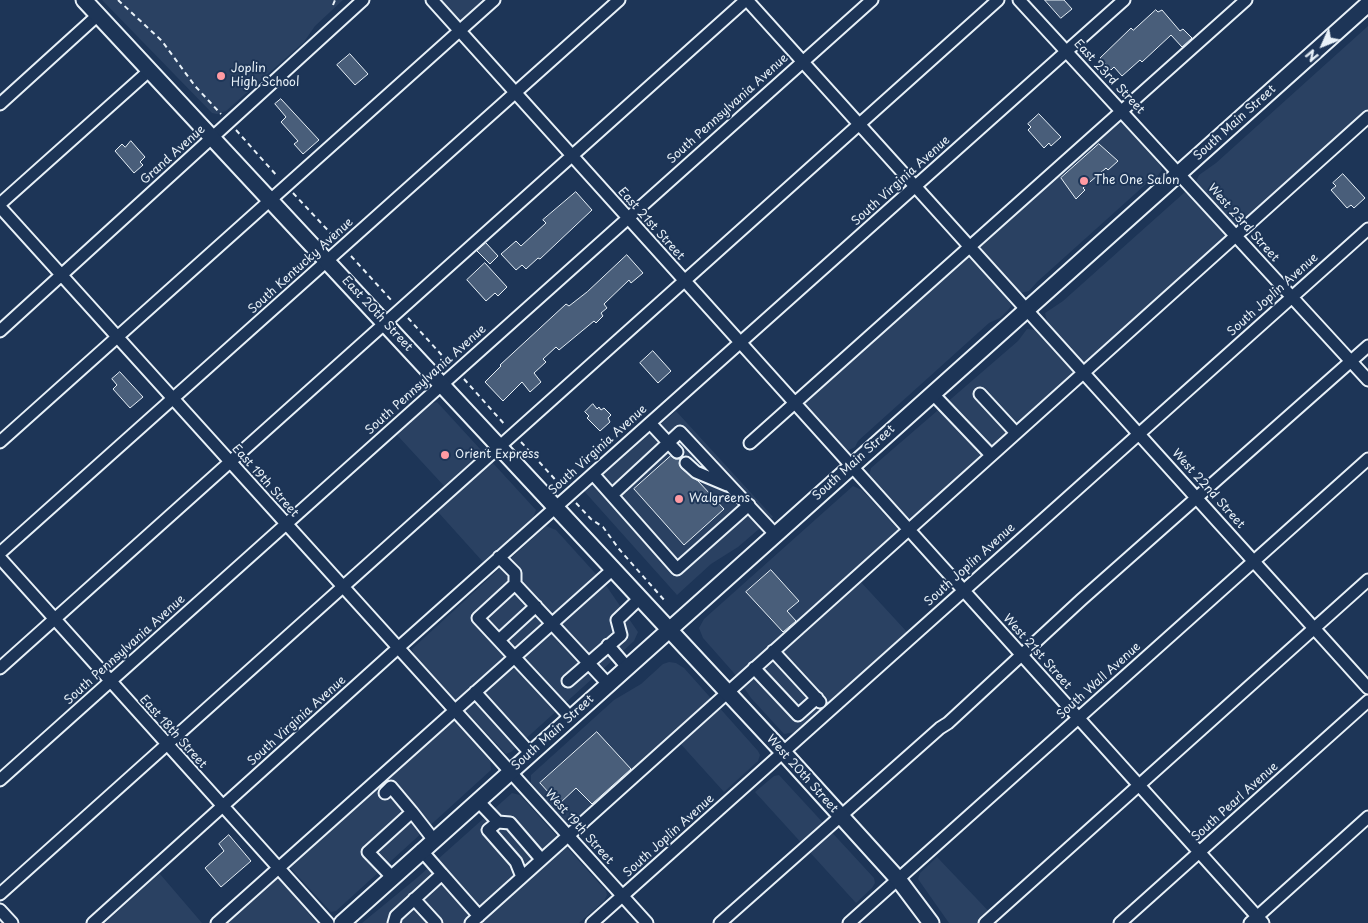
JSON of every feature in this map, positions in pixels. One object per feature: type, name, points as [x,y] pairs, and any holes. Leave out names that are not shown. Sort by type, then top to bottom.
[{"type":"main road","name":"East 20th Street","points":[[84,0],[328,261],[668,630]]},
{"type":"main road","name":"South Main Street","points":[[342,923],[393,878],[433,839],[531,754],[850,466],[1368,4]]},
{"type":"main road","name":"West 20th Street","points":[[668,630],[783,752],[898,879],[931,923]]},
{"type":"street","name":"Grand Avenue","points":[[0,330],[363,0]]},
{"type":"street","name":"East 21st Street","points":[[432,0],[850,466]]},
{"type":"street","points":[[0,442],[494,0]]},
{"type":"street","name":"South Kentucky Avenue","points":[[0,553],[619,0]]},
{"type":"street","points":[[0,668],[746,0]]},
{"type":"street","name":"West 22nd Street","points":[[746,0],[1368,688]]},
{"type":"street","name":"South Pennsylvania Avenue","points":[[0,780],[872,0]]},
{"type":"street","points":[[0,894],[998,0]]},
{"type":"street","name":"East 23rd Street","points":[[1019,0],[1179,173]]},
{"type":"street","name":"South Virginia Avenue","points":[[93,923],[739,342],[1124,0]]},
{"type":"street","points":[[750,443],[1246,0]]},
{"type":"street","points":[[0,104],[98,15]]},
{"type":"street","points":[[0,206],[150,70]]},
{"type":"street","points":[[421,850],[442,874],[475,920],[773,650],[1368,117]]},
{"type":"street","name":"West 23rd Street","points":[[1179,173],[1368,380]]},
{"type":"street","name":"East 19th Street","points":[[0,206],[510,772]]},
{"type":"street","name":"South Joplin Avenue","points":[[592,923],[1368,229]]},
{"type":"street","points":[[720,923],[948,723],[1197,497],[1368,346]]},
{"type":"street","points":[[932,393],[992,455]]},
{"type":"street","points":[[980,394],[1016,432]]},
{"type":"street","points":[[650,423],[677,452]]},
{"type":"street","points":[[612,495],[680,432],[775,534]]},
{"type":"street","name":"South Wall Avenue","points":[[848,923],[1368,459]]},
{"type":"street","points":[[686,463],[696,472],[731,486]]},
{"type":"street","name":"West 21st Street","points":[[850,466],[1199,852],[1257,921]]},
{"type":"street","points":[[593,474],[677,569],[749,505]]},
{"type":"street","points":[[500,557],[515,574],[515,584],[608,684]]},
{"type":"street","name":"East 18th Street","points":[[0,558],[328,923]]},
{"type":"street","points":[[217,923],[612,570]]},
{"type":"street","points":[[985,923],[1368,580]]},
{"type":"street","points":[[515,584],[478,618],[571,718]]},
{"type":"street","points":[[568,681],[620,635],[617,620],[639,599]]},
{"type":"street","points":[[499,640],[536,606]]},
{"type":"street","points":[[608,645],[627,667]]},
{"type":"street","points":[[773,650],[828,711]]},
{"type":"street","points":[[754,668],[798,715],[817,698]]},
{"type":"street","points":[[475,692],[531,754]]},
{"type":"street","name":"South Pearl Avenue","points":[[1120,923],[1368,701]]},
{"type":"street","name":"West 19th Street","points":[[510,772],[647,923]]},
{"type":"street","points":[[385,793],[391,787],[433,839]]},
{"type":"street","points":[[478,801],[498,822],[510,823],[541,859]]},
{"type":"street","points":[[393,878],[368,852],[412,812]]},
{"type":"street","points":[[1257,921],[1368,817]]},
{"type":"street","points":[[498,822],[488,830],[516,862],[522,877]]},
{"type":"street","points":[[394,923],[396,916],[442,874]]},
{"type":"street","points":[[414,899],[436,923]]},
{"type":"street","points":[[0,910],[12,923]]},
{"type":"path","points":[[118,0],[162,41],[195,86],[221,114]]},
{"type":"path","points":[[333,5],[335,0]]},
{"type":"path","points":[[576,503],[591,519],[603,527],[617,547],[665,600]]},
{"type":"shaded area","name":"Joplin High School","points":[[102,0],[343,0],[315,26],[304,42],[226,111],[217,114],[212,113]]},
{"type":"shaded area","points":[[439,0],[489,0],[461,25]]},
{"type":"shaded area","points":[[1368,26],[1368,122],[1243,234],[1198,186],[1196,182],[1199,175],[1216,163]]},
{"type":"shaded area","points":[[1115,114],[1159,162],[1162,170],[1156,178],[1146,184],[1029,291],[1021,293],[973,241]]},
{"type":"shaded area","points":[[1185,192],[1234,242],[1090,371],[1047,321],[1045,313],[1063,301]]},
{"type":"shaded area","points":[[964,249],[1008,298],[1011,306],[1000,318],[989,323],[858,441],[855,447],[844,450],[797,398]]},
{"type":"shaded area","points":[[1027,329],[1037,330],[1081,379],[914,528],[869,476],[871,468],[1018,341]]},
{"type":"shaded area","points":[[437,402],[536,510],[533,518],[483,562],[429,502],[445,487],[397,435],[430,404]]},
{"type":"shaded area","points":[[676,411],[773,517],[738,547],[711,564],[677,595],[584,491]]},
{"type":"shaded area","points":[[853,486],[862,490],[906,538],[859,580],[907,632],[796,732],[784,734],[751,698],[733,672],[703,638],[699,628],[704,619]]},
{"type":"shaded area","points":[[546,526],[556,530],[605,584],[638,632],[634,641],[511,752],[506,754],[414,656],[412,649]]},
{"type":"shaded area","points":[[669,662],[676,663],[684,668],[758,751],[760,755],[758,761],[724,792],[678,741],[575,833],[531,783],[531,775],[614,700],[641,684],[663,664]]},
{"type":"shaded area","points":[[447,713],[490,761],[491,770],[336,911],[331,912],[283,860]]},
{"type":"shaded area","points":[[779,775],[874,878],[875,883],[872,888],[856,903],[755,792],[774,776]]},
{"type":"shaded area","points":[[512,793],[520,795],[606,891],[607,895],[604,901],[579,923],[362,923],[418,877]]},
{"type":"shaded area","points":[[937,857],[996,919],[992,923],[949,923],[918,879],[920,873]]},
{"type":"shaded area","points":[[271,870],[317,923],[211,923]]},
{"type":"shaded area","points":[[159,874],[202,923],[105,923]]},
{"type":"building","points":[[1045,0],[1064,0],[1072,9],[1061,18]]},
{"type":"building","points":[[1156,10],[1158,12],[1162,10],[1180,31],[1183,29],[1192,38],[1182,47],[1171,35],[1142,62],[1140,60],[1122,76],[1114,67],[1111,70],[1100,58],[1131,28],[1133,30]]},
{"type":"building","points":[[350,54],[368,74],[355,85],[337,65]]},
{"type":"building","points":[[281,99],[319,140],[303,154],[294,144],[298,141],[281,122],[286,117],[275,104]]},
{"type":"building","points":[[1039,114],[1061,137],[1051,146],[1049,143],[1044,148],[1028,130],[1031,127],[1028,124]]},
{"type":"building","points":[[131,141],[145,157],[140,162],[143,165],[134,173],[115,151],[122,144],[125,147]]},
{"type":"building","points":[[1099,144],[1118,161],[1108,170],[1106,168],[1083,188],[1085,190],[1076,199],[1061,178]]},
{"type":"building","points":[[1343,174],[1365,198],[1354,208],[1351,205],[1347,208],[1331,190],[1336,186],[1333,183]]},
{"type":"building","points":[[576,192],[592,210],[540,259],[538,258],[526,269],[522,265],[516,270],[501,254],[516,241],[521,246],[546,223],[543,220]]},
{"type":"building","points":[[486,243],[498,256],[490,264],[477,251]]},
{"type":"building","points":[[627,255],[643,273],[631,283],[629,280],[604,304],[607,308],[601,313],[603,316],[596,323],[594,321],[559,350],[556,347],[543,359],[546,362],[534,373],[541,382],[530,392],[522,382],[503,401],[485,382],[500,365],[566,304],[569,306],[587,292]]},
{"type":"building","points":[[485,263],[507,287],[498,296],[495,293],[486,301],[467,280]]},
{"type":"building","points":[[653,351],[671,371],[658,383],[640,363]]},
{"type":"building","points":[[120,372],[143,397],[130,408],[113,389],[117,385],[112,379]]},
{"type":"building","points":[[593,404],[597,409],[599,407],[601,410],[604,408],[611,415],[608,418],[610,422],[600,431],[587,418],[589,416],[585,412]]},
{"type":"building","name":"Walgreens","points":[[671,456],[675,459],[680,459],[681,468],[698,481],[724,509],[684,545],[634,489]]},
{"type":"building","points":[[771,570],[799,601],[787,611],[796,621],[783,632],[746,592]]},
{"type":"building","points":[[597,732],[631,769],[592,804],[576,788],[559,804],[540,783]]},
{"type":"building","points":[[229,835],[251,861],[221,887],[205,868],[224,851],[219,844]]},
{"type":"place","name":"Joplin High School","points":[[221,76]]},
{"type":"place","name":"The One Salon","points":[[1084,181]]},
{"type":"place","name":"Orient Express","points":[[445,455]]},
{"type":"place","name":"Walgreens","points":[[679,499]]}]
